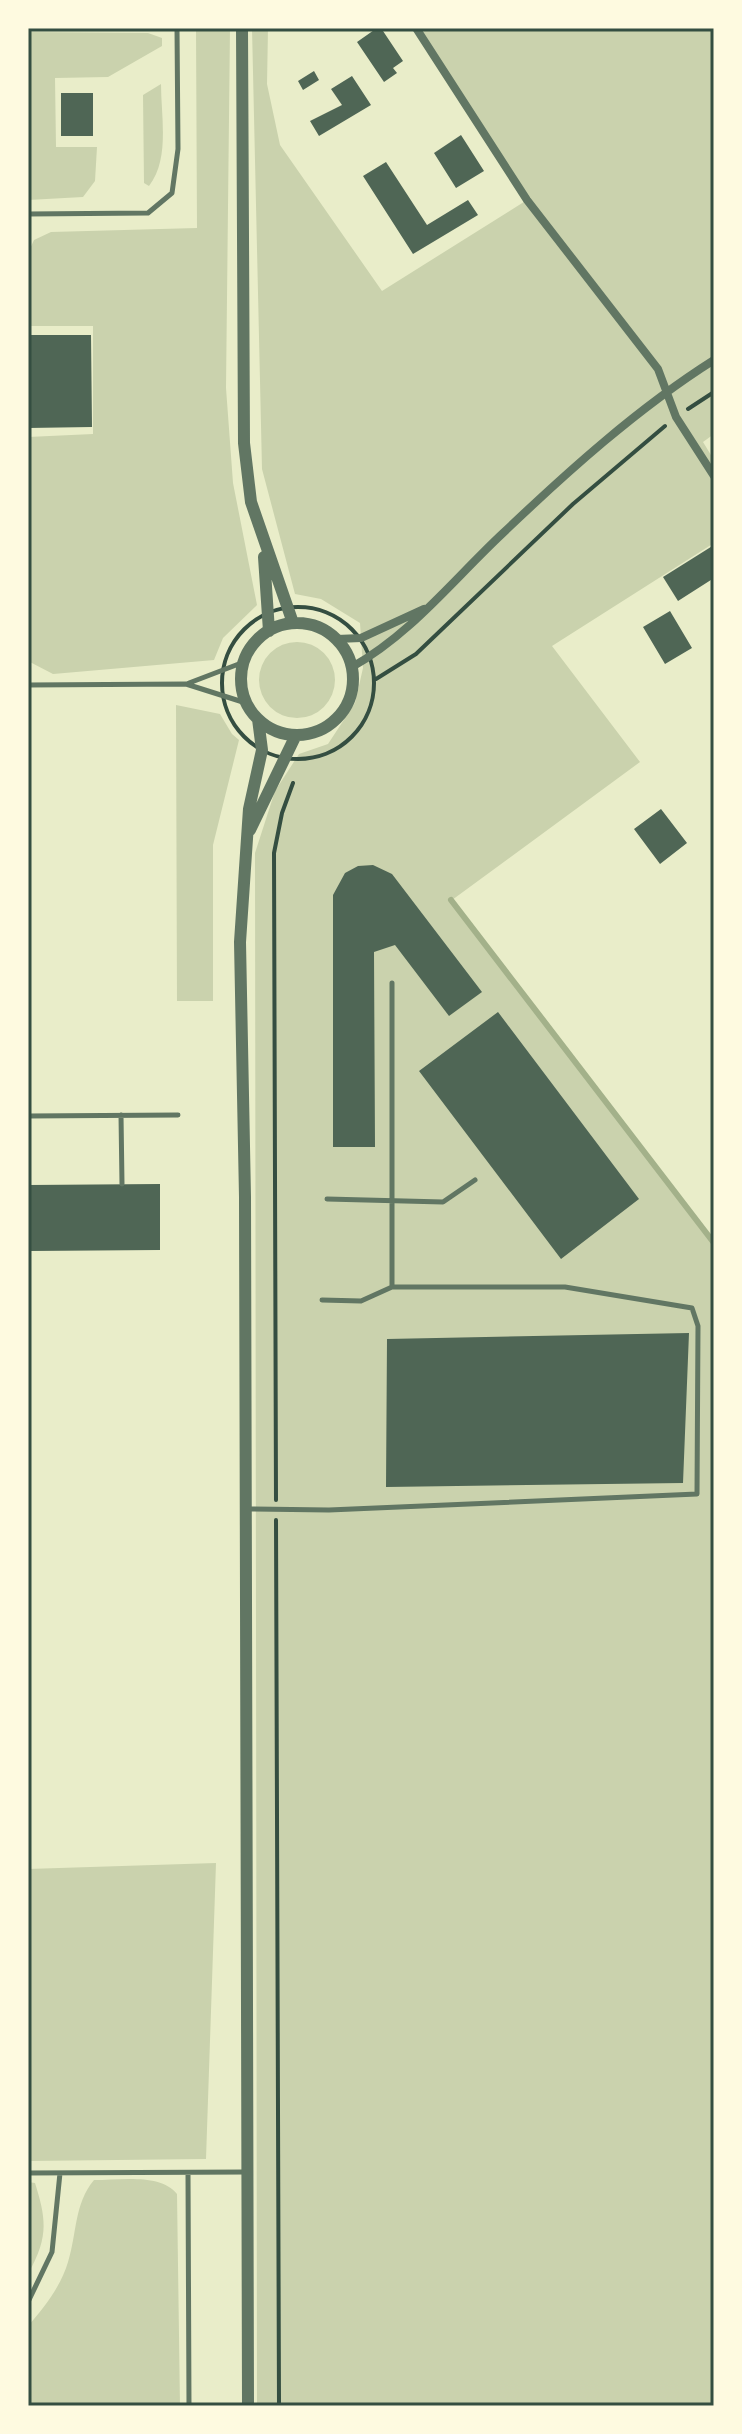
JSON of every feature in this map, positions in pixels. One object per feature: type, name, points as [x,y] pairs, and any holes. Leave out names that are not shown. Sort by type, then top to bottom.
[{"type":"street","points":[[242,28],[243,415],[251,502],[293,623]]},
{"type":"street","points":[[416,28],[527,200],[658,369],[676,417],[714,476]]},
{"type":"street","points":[[352,667],[391,644],[514,523],[666,394],[714,360]]},
{"type":"street","points":[[264,542],[269,631]]},
{"type":"street","points":[[337,639],[352,667],[354,683],[343,712],[326,728],[296,735],[282,733],[258,719],[246,703],[242,689],[244,662],[258,639],[269,631],[293,623],[309,624],[337,639],[361,638],[429,607]]},
{"type":"street","points":[[248,2406],[246,1509],[240,942],[241,888],[252,784],[262,750],[258,719]]},
{"type":"street","points":[[248,833],[282,758],[296,735]]},
{"type":"lane","points":[[28,214],[148,213],[172,193],[178,149],[177,28]]},
{"type":"lane","points":[[186,684],[244,662]]},
{"type":"lane","points":[[28,685],[186,684],[246,703]]},
{"type":"lane","points":[[392,983],[392,1287]]},
{"type":"lane","points":[[121,1115],[122,1184]]},
{"type":"lane","points":[[28,1116],[178,1115]]},
{"type":"lane","points":[[327,1199],[443,1202],[475,1180]]},
{"type":"lane","points":[[246,1509],[329,1510],[697,1494],[698,1326],[692,1308],[565,1287],[392,1287],[361,1301],[322,1300]]},
{"type":"lane","points":[[28,2173],[248,2171]]},
{"type":"lane","points":[[28,2302],[52,2252],[60,2173]]},
{"type":"lane","points":[[188,2173],[189,2406]]},
{"type":"path","points":[[376,679],[426,645],[573,504],[676,417],[714,392]]},
{"type":"path","points":[[287,607],[326,612],[361,638],[376,679],[368,712],[347,741],[304,762],[262,750],[232,723],[221,695],[223,670],[240,635],[268,613],[287,607]]},
{"type":"path","points":[[279,2406],[274,853],[282,813],[295,775]]},
{"type":"green space","points":[[196,28],[230,28],[226,388],[233,483],[257,605],[223,638],[214,660],[53,674],[28,661],[28,437],[93,434],[93,326],[28,326],[28,253],[34,240],[51,232],[197,228]]},
{"type":"green space","points":[[252,28],[268,28],[267,84],[280,145],[382,291],[527,200],[416,28],[714,28],[714,434],[703,442],[714,460],[714,543],[552,646],[640,762],[452,900],[714,1243],[714,2406],[257,2406],[255,853],[275,791],[299,754],[328,744],[355,703],[363,668],[360,623],[321,599],[295,594],[262,469]]},
{"type":"green space","points":[[28,32],[148,33],[162,38],[162,46],[108,77],[55,78],[56,147],[97,147],[95,181],[83,197],[28,200]]},
{"type":"green space","points":[[161,84],[162,151],[156,175],[149,186],[144,183],[143,95]]},
{"type":"green space","points":[[290,642],[304,642],[318,648],[329,659],[335,680],[332,695],[324,707],[304,718],[290,718],[276,712],[265,701],[259,687],[259,673],[265,659],[276,648]]},
{"type":"green space","points":[[176,705],[220,714],[239,740],[213,845],[213,1001],[177,1001]]},
{"type":"green space","points":[[216,1863],[206,2159],[28,2161],[28,1869]]},
{"type":"green space","points":[[94,2180],[151,2180],[170,2187],[177,2194],[180,2406],[28,2406],[28,2326],[61,2280],[71,2251],[79,2209]]},
{"type":"green space","points":[[28,2182],[35,2183],[44,2229],[28,2274]]},
{"type":"building","points":[[381,28],[403,61],[393,68],[397,73],[384,82],[357,42]]},
{"type":"building","points":[[314,71],[319,80],[303,90],[298,81]]},
{"type":"building","points":[[352,76],[371,105],[319,136],[310,121],[342,105],[331,89]]},
{"type":"building","points":[[61,93],[93,93],[93,136],[61,136]]},
{"type":"building","points":[[461,135],[484,171],[456,188],[434,153]]},
{"type":"building","points":[[386,162],[427,225],[468,200],[478,215],[413,254],[363,176]]},
{"type":"building","points":[[28,335],[91,335],[92,427],[28,428]]},
{"type":"building","points":[[714,545],[714,578],[678,601],[663,577]]},
{"type":"building","points":[[670,611],[692,648],[665,664],[643,627]]},
{"type":"building","points":[[661,809],[687,843],[660,864],[634,829]]},
{"type":"building","points":[[373,865],[392,874],[482,992],[449,1016],[395,945],[374,952],[375,1147],[333,1147],[333,895],[345,873],[358,866]]},
{"type":"building","points":[[498,1012],[639,1199],[561,1259],[419,1071]]},
{"type":"building","points":[[160,1184],[160,1250],[30,1251],[29,1185]]},
{"type":"building","points":[[689,1333],[683,1483],[386,1487],[387,1339]]},
{"type":"waterway","points":[[451,900],[714,1243]]}]
